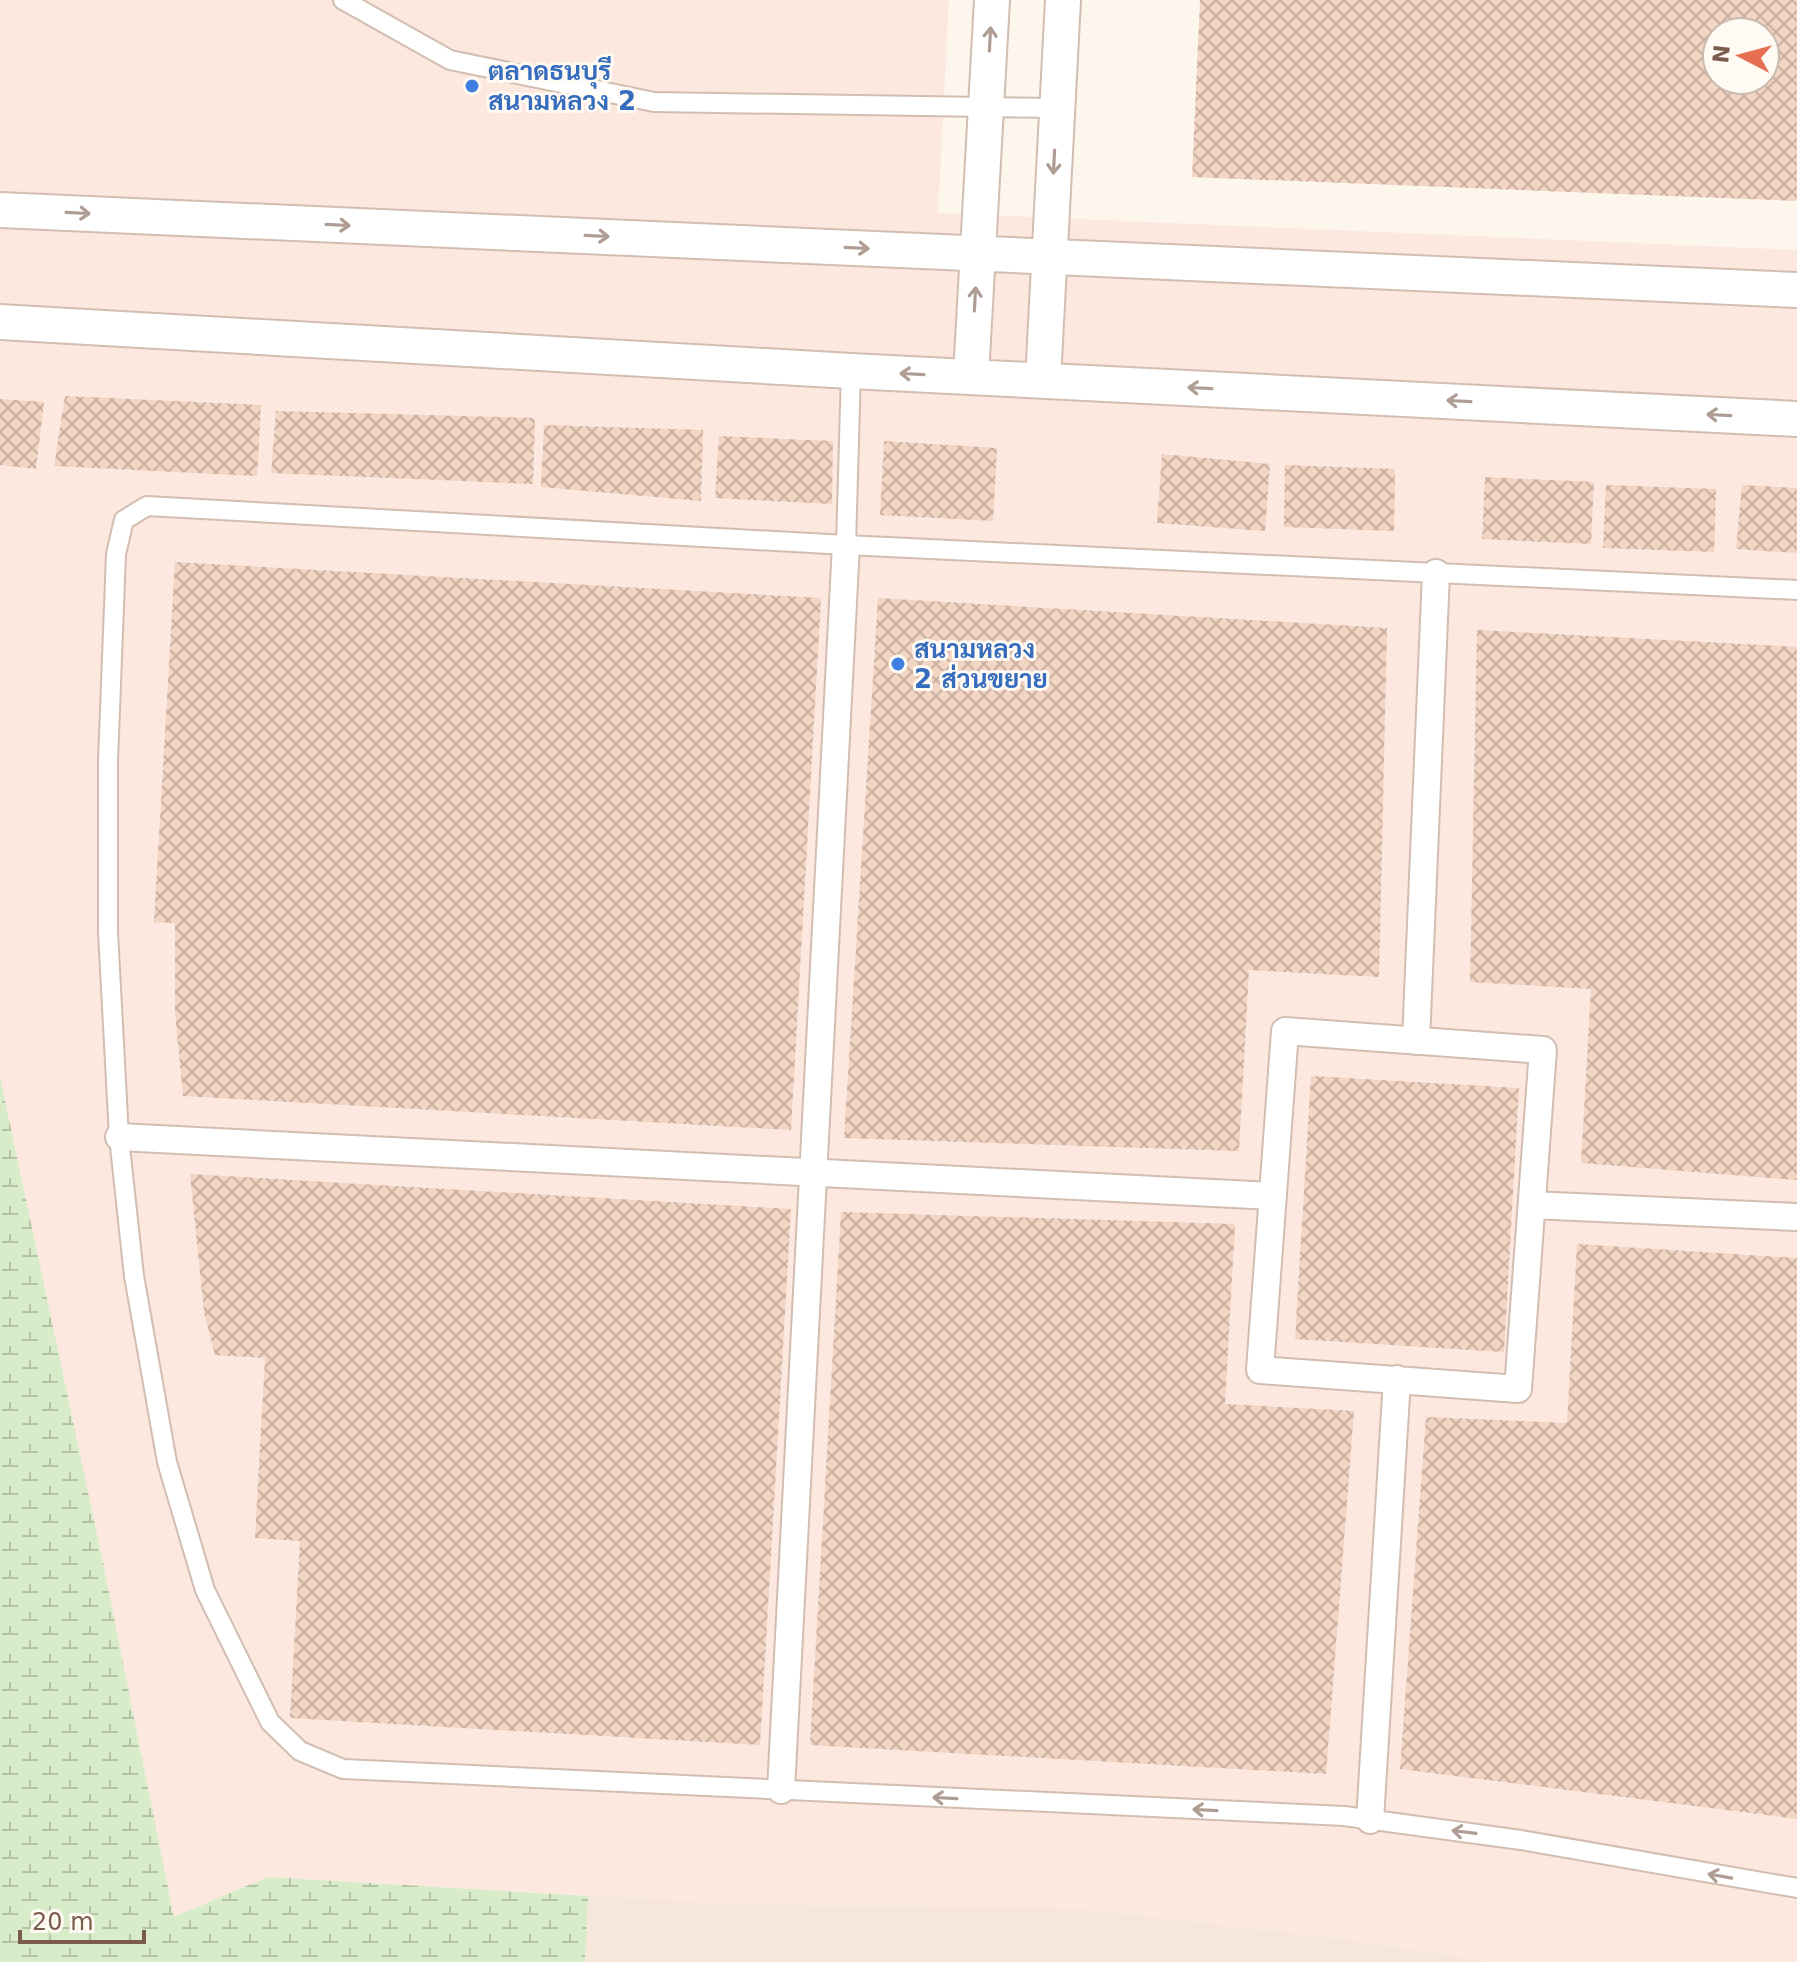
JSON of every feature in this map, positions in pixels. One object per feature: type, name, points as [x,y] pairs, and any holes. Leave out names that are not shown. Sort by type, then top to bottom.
[{"type":"street","points":[[971,376],[992,0]]},
{"type":"street","points":[[1043,380],[1063,0]]},
{"type":"street","points":[[0,210],[1797,290]]},
{"type":"street","points":[[0,322],[851,371],[1797,419]]},
{"type":"street","points":[[781,1790],[846,545]]},
{"type":"street","points":[[1416,1041],[1436,573]]},
{"type":"street","points":[[1285,1031],[1543,1050],[1518,1389],[1260,1370],[1273,1196],[1285,1031]]},
{"type":"street","points":[[119,1137],[1273,1196]]},
{"type":"street","points":[[1532,1205],[1797,1217]]},
{"type":"street","points":[[1370,1820],[1397,1379]]},
{"type":"lane","points":[[343,0],[450,60],[654,102],[1057,108]]},
{"type":"lane","points":[[846,545],[851,371]]},
{"type":"lane","points":[[1797,590],[846,545],[147,506],[124,520],[116,554],[108,777],[108,932],[119,1137],[134,1276],[167,1462],[205,1590],[270,1722],[300,1751],[343,1769],[1344,1816],[1521,1840],[1797,1888]]},
{"type":"shaded area","name":"สนามหลวง 2 ส่วนขยาย","points":[[0,0],[949,0],[938,213],[1797,250],[1797,1962],[1495,1962],[1351,1940],[1086,1909],[746,1905],[268,1877],[174,1917],[104,1567],[0,1077]]},
{"type":"shaded area","points":[[588,1896],[1086,1909],[1351,1940],[1495,1962],[585,1962]]},
{"type":"green space","points":[[0,1077],[104,1567],[174,1917],[268,1877],[588,1896],[585,1962],[0,1962]]},
{"type":"building","points":[[1200,0],[1797,0],[1797,201],[1192,177]]},
{"type":"building","points":[[65,396],[261,405],[257,476],[54,466]]},
{"type":"building","points":[[0,399],[44,402],[36,469],[0,465]]},
{"type":"building","points":[[276,411],[535,418],[533,484],[271,473]]},
{"type":"building","points":[[544,425],[703,430],[701,501],[541,487]]},
{"type":"building","points":[[719,436],[833,441],[832,504],[715,498]]},
{"type":"building","points":[[884,441],[997,448],[993,521],[880,515]]},
{"type":"building","points":[[1162,454],[1270,464],[1265,531],[1157,523]]},
{"type":"building","points":[[1285,465],[1395,469],[1394,531],[1284,527]]},
{"type":"building","points":[[1485,477],[1594,482],[1591,544],[1482,539]]},
{"type":"building","points":[[1606,485],[1716,489],[1714,552],[1603,548]]},
{"type":"building","points":[[1742,485],[1797,488],[1797,553],[1736,549]]},
{"type":"building","points":[[175,562],[821,598],[791,1130],[183,1096],[175,1012],[175,923],[154,922]]},
{"type":"building","points":[[878,598],[1387,628],[1379,977],[1249,970],[1239,1151],[844,1138]]},
{"type":"building","points":[[1477,630],[1797,647],[1797,1180],[1581,1163],[1591,989],[1470,982]]},
{"type":"building","points":[[1311,1076],[1519,1088],[1504,1352],[1295,1339]]},
{"type":"building","points":[[190,1174],[791,1209],[760,1745],[290,1718],[300,1541],[255,1538],[265,1358],[215,1355],[204,1312]]},
{"type":"building","points":[[841,1212],[1235,1224],[1225,1404],[1354,1411],[1326,1774],[810,1745]]},
{"type":"building","points":[[1577,1244],[1797,1258],[1797,1819],[1400,1769],[1426,1417],[1567,1423]]},
{"type":"place","name":"ตลาดธนบุรี สนามหลวง 2","points":[[472,86]]},
{"type":"place","name":"สนามหลวง 2 ส่วนขยาย","points":[[898,664]]}]
